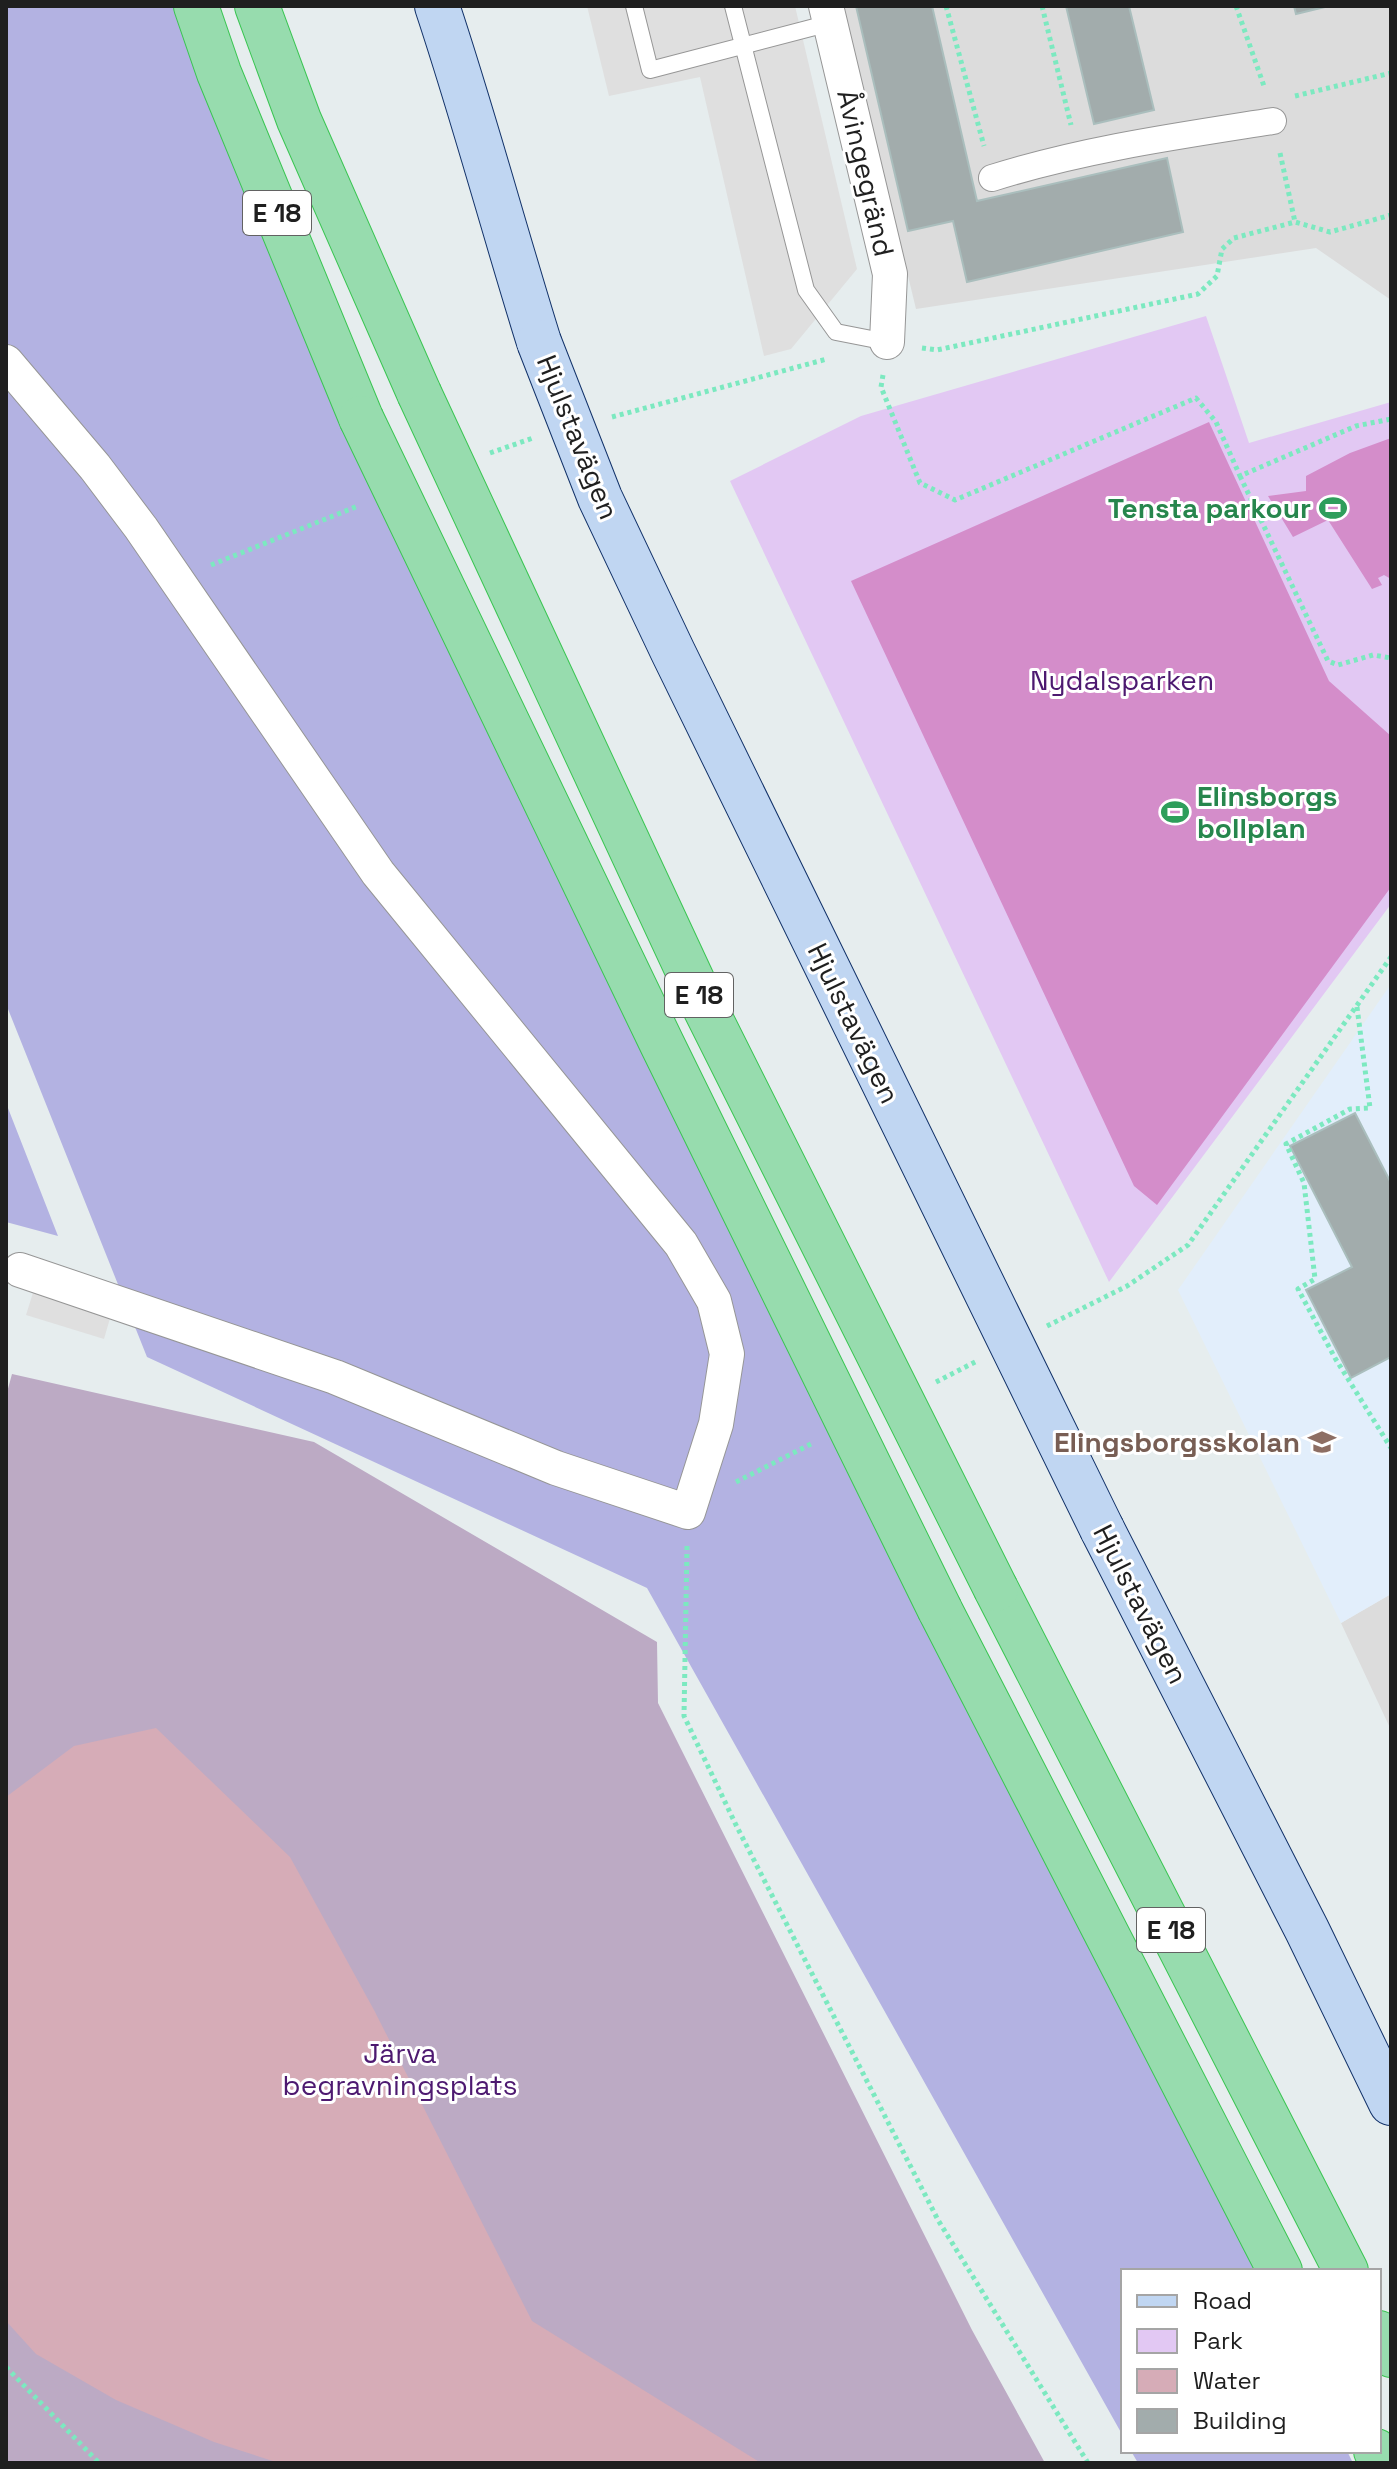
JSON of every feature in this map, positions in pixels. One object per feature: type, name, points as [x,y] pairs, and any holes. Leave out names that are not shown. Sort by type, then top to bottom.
[{"type":"highway","name":"E 18","points":[[196,6],[219,73],[361,418],[662,1044],[940,1610],[1279,2269]]},
{"type":"highway","name":"E 18","points":[[257,6],[299,120],[419,393],[706,1010],[996,1589],[1345,2269]]},
{"type":"highway","points":[[1381,2337],[1391,2355]]},
{"type":"main road","name":"Hjulstavägen","points":[[437,6],[539,342],[600,498],[1102,1529],[1307,1930],[1391,2103]]},
{"type":"main road","name":"Hjulstavägen","points":[[457,6],[465,90]]},
{"type":"main road","name":"Hjulstavägen","points":[[1307,1930],[1391,2045]]},
{"type":"street","name":"Åvingegränd","points":[[828,15],[890,274],[887,342]]},
{"type":"street","points":[[992,178],[1078,154],[1279,110]]},
{"type":"street","points":[[6,362],[95,467],[176,579],[378,873],[681,1244],[714,1301],[727,1354],[716,1424],[688,1512],[556,1468],[335,1377],[20,1270]]},
{"type":"lane","points":[[634,6],[650,70],[744,46],[828,15]]},
{"type":"lane","points":[[733,6],[806,290],[836,332],[887,342]]},
{"type":"path","points":[[946,6],[992,178]]},
{"type":"path","points":[[1042,6],[1078,154]]},
{"type":"path","points":[[1279,110],[1391,73]]},
{"type":"path","points":[[603,420],[887,342],[937,350],[1198,294],[1217,276],[1222,249],[1234,238],[1295,222],[1330,232],[1391,215]]},
{"type":"path","points":[[887,342],[881,387],[920,483],[955,500],[1196,398],[1216,422],[1328,661],[1338,665],[1373,655],[1391,658]]},
{"type":"path","points":[[1240,476],[1356,426],[1391,419]]},
{"type":"path","points":[[484,456],[543,436]]},
{"type":"path","points":[[176,579],[366,503]]},
{"type":"path","points":[[1127,1286],[1188,1245],[1391,957]]},
{"type":"path","points":[[1356,1006],[1370,1108],[1350,1109],[1286,1144],[1304,1183],[1315,1279],[1298,1289],[1335,1358],[1391,1448]]},
{"type":"path","points":[[688,1512],[684,1716],[736,1825],[938,2220],[1088,2463]]},
{"type":"path","points":[[6,2367],[99,2463]]},
{"type":"shaded area","points":[[6,6],[183,6],[1259,2269],[1121,2269],[1121,2432],[647,1588],[147,1357],[6,1004]]},
{"type":"shaded area","points":[[587,6],[795,6],[857,269],[791,349],[764,356],[700,77],[609,96]]},
{"type":"shaded area","points":[[843,6],[1391,6],[1391,300],[1316,248],[916,309]]},
{"type":"shaded area","name":"Elingsborgsskolan","points":[[1391,984],[1391,1594],[1341,1623],[1178,1290]]},
{"type":"shaded area","points":[[6,1103],[58,1236],[6,1222]]},
{"type":"shaded area","points":[[38,1277],[115,1301],[104,1339],[26,1315]]},
{"type":"shaded area","points":[[1391,1594],[1391,1730],[1341,1623]]},
{"type":"shaded area","points":[[1132,2453],[1348,2453],[1353,2463],[1138,2463]]},
{"type":"green space","name":"Elinsborgs bollplan","points":[[1206,316],[1249,443],[1391,402],[1391,904],[1109,1282],[730,481],[861,416]]},
{"type":"green space","name":"Elinsborgs bollplan","points":[[1209,422],[1329,681],[1391,736],[1391,887],[1157,1205],[1134,1186],[851,581]]},
{"type":"green space","name":"Tensta parkour","points":[[1391,438],[1391,579],[1384,575],[1378,578],[1382,585],[1372,589],[1328,520],[1293,537],[1268,496],[1306,491],[1306,476],[1350,453]]},
{"type":"green space","name":"Järva begravningsplats","points":[[12,1374],[314,1442],[657,1642],[658,1703],[972,2330],[1045,2463],[6,2463],[6,1396]]},
{"type":"water","points":[[156,1728],[290,1857],[374,2010],[532,2321],[761,2463],[279,2463],[214,2442],[116,2400],[36,2354],[6,2321],[6,1797],[74,1746]]},
{"type":"building","points":[[856,6],[932,6],[977,201],[1167,158],[1183,232],[967,282],[953,221],[908,231]]},
{"type":"building","points":[[1066,6],[1129,6],[1154,110],[1094,124]]},
{"type":"building","points":[[1294,6],[1329,6],[1296,14]]},
{"type":"building","points":[[1355,1113],[1391,1183],[1391,1357],[1351,1378],[1306,1290],[1352,1267],[1290,1146]]},
{"type":"place","name":"Tensta parkour","points":[[1333,508]]},
{"type":"place","name":"Elinsborgs bollplan","points":[[1175,812]]},
{"type":"place","name":"Elingsborgsskolan","points":[[1322,1442]]},
{"type":"park label","name":"Nydalsparken","points":[[1122,680]]}]
